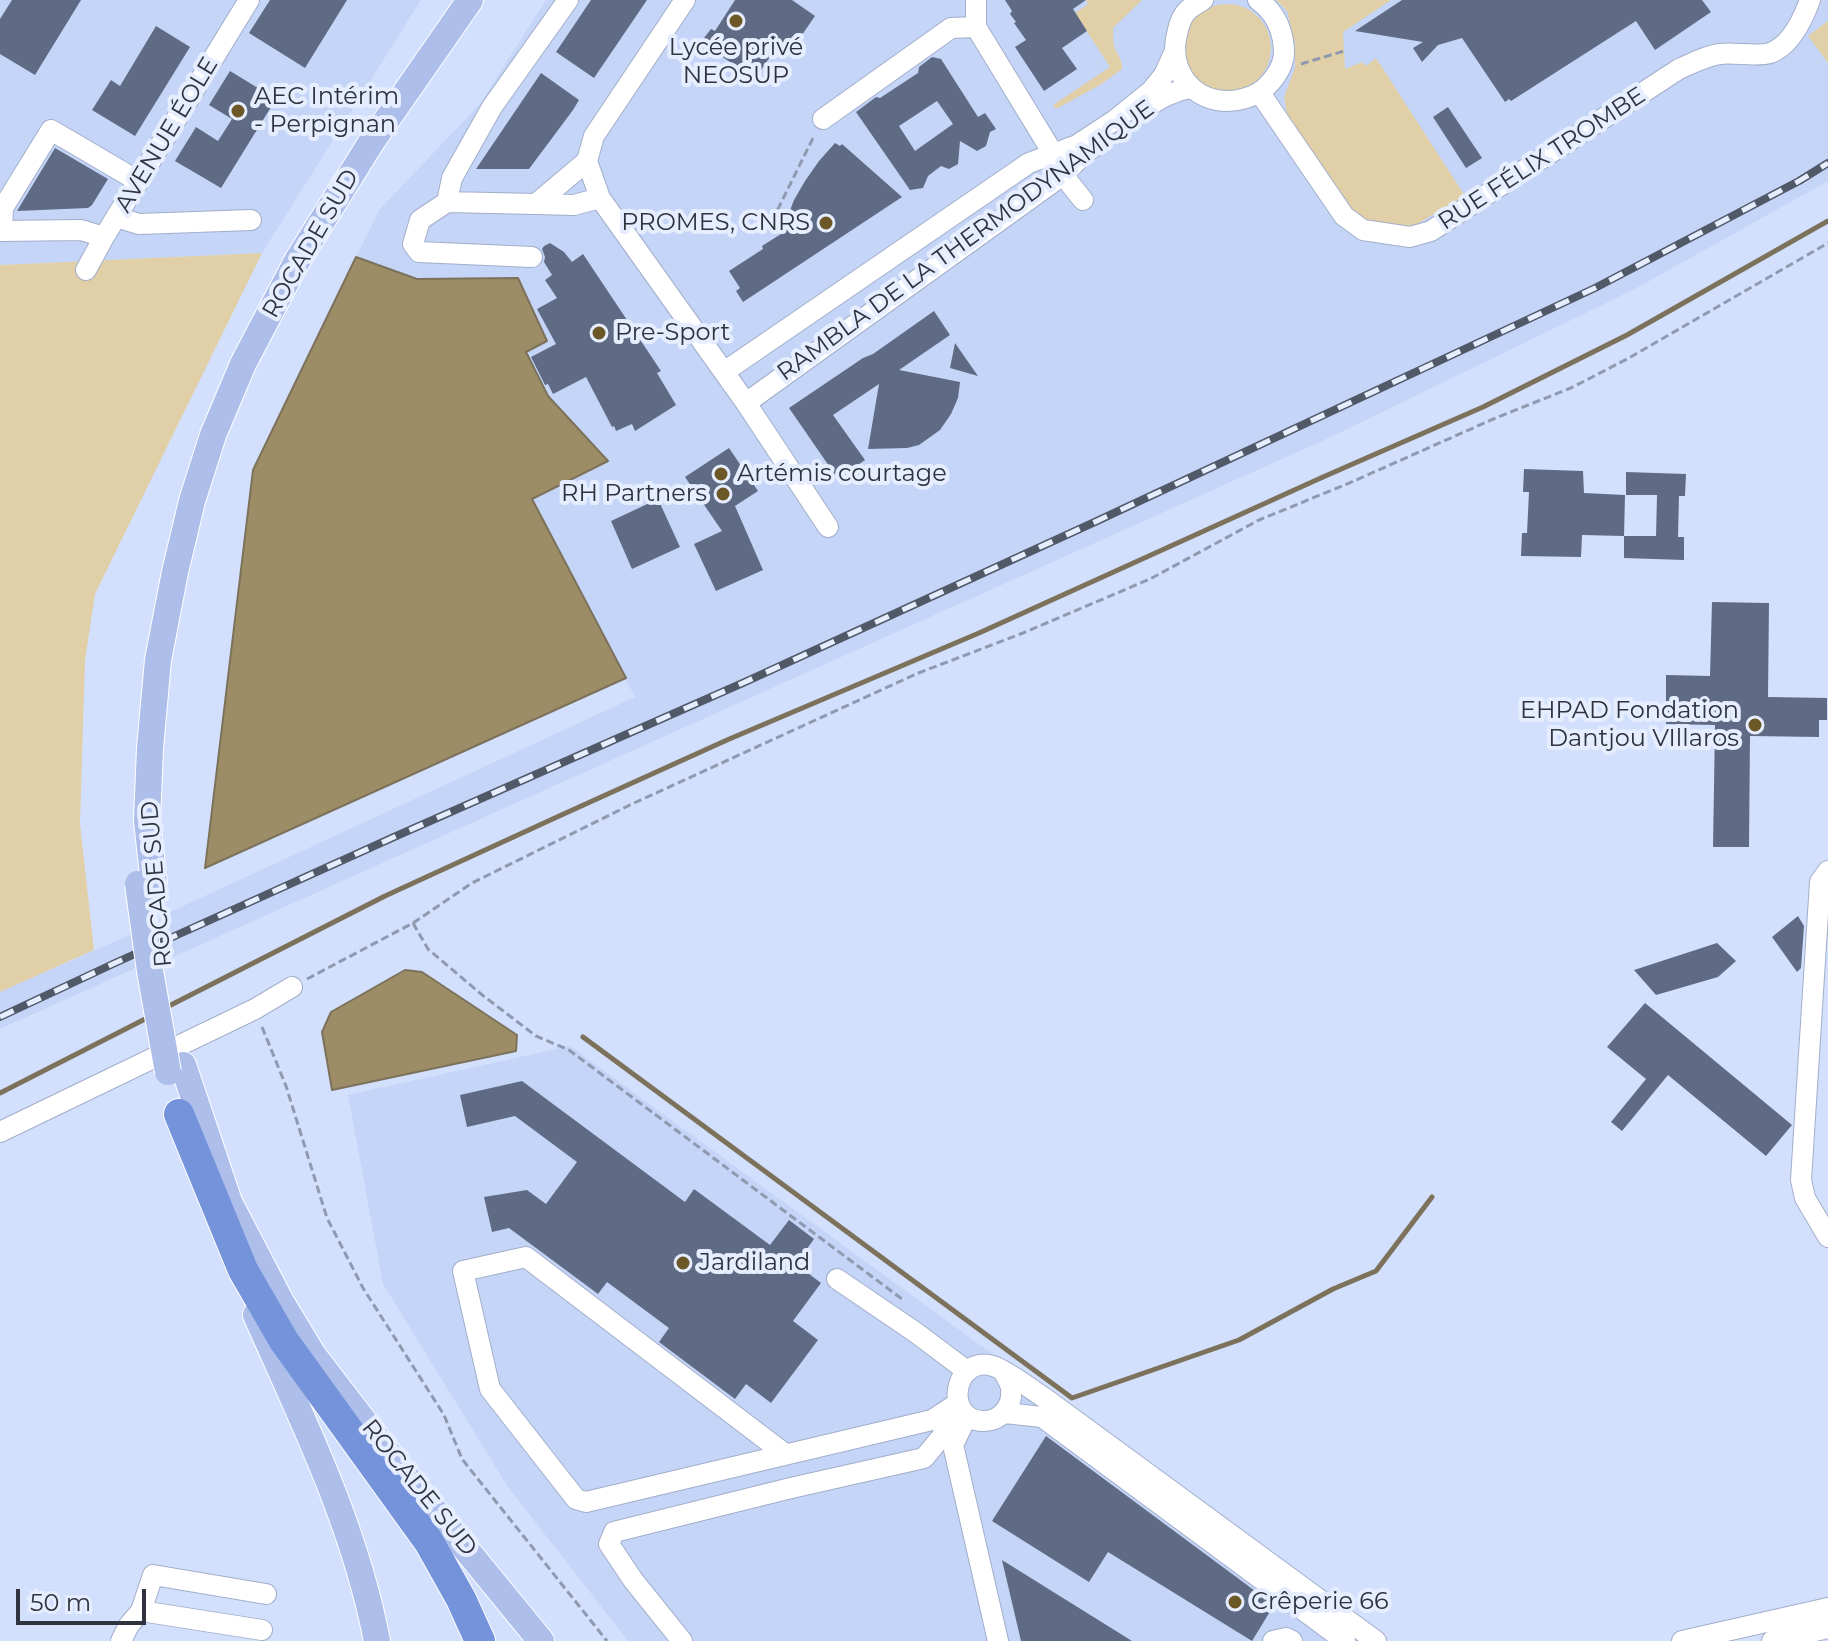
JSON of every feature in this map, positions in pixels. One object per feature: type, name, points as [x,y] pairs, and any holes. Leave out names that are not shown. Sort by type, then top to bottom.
[{"type":"highway","points":[[179,1114],[243,1270],[284,1341],[429,1542],[480,1641]]},
{"type":"highway","points":[[402,1471],[482,1600],[501,1641]]},
{"type":"main road","name":"ROCADE SUD","points":[[146,884],[137,822],[138,747],[146,659],[172,527],[200,430],[231,357],[287,251],[453,0]]},
{"type":"main road","name":"ROCADE SUD","points":[[470,0],[372,141],[297,261],[243,364],[213,435],[192,501],[158,660],[150,748],[146,884],[150,971],[176,1068],[229,1202],[281,1302],[313,1355],[402,1471],[541,1641]]},
{"type":"main road","name":"ROCADE SUD","points":[[176,1068],[179,1114],[213,1221],[312,1439],[347,1526],[377,1641]]},
{"type":"street","name":"AVENUE ÉOLE","points":[[86,270],[249,0]]},
{"type":"street","points":[[447,202],[452,178],[492,107],[568,0]]},
{"type":"street","points":[[536,204],[587,161],[594,136],[685,0]]},
{"type":"street","points":[[976,0],[976,27],[1063,175],[1083,200]]},
{"type":"street","name":"RAMBLA DE LA THERMODYNAMIQUE","points":[[724,372],[1029,163],[1077,145],[1115,120],[1151,91],[1164,75],[1174,53],[1178,25],[1187,11],[1203,0]]},
{"type":"street","points":[[1174,53],[1184,79],[1191,88],[1208,99],[1231,103],[1260,93],[1275,78],[1284,57],[1282,30],[1274,14],[1258,0]]},
{"type":"street","name":"RUE FÉLIX TROMBE","points":[[1260,93],[1344,216],[1363,230],[1410,237],[1431,231],[1679,69],[1704,57],[1769,53],[1788,40],[1801,22],[1810,0]]},
{"type":"street","points":[[823,119],[951,28],[976,27]]},
{"type":"street","name":"RAMBLA DE LA THERMODYNAMIQUE","points":[[746,403],[1063,175],[1084,154],[1160,98],[1191,88]]},
{"type":"street","points":[[104,237],[81,230],[1,231],[3,208],[51,130],[138,181]]},
{"type":"street","points":[[587,161],[600,198],[746,403],[828,527]]},
{"type":"street","points":[[532,257],[419,252],[413,244],[420,220],[447,202],[574,205],[600,198]]},
{"type":"street","points":[[116,217],[139,224],[251,220]]},
{"type":"street","points":[[1828,871],[1820,882],[1801,1180],[1805,1198],[1828,1237]]},
{"type":"street","points":[[0,1132],[255,1009],[292,987]]},
{"type":"street","points":[[785,1454],[526,1257],[463,1271],[490,1389],[576,1499],[586,1502],[932,1420],[958,1410],[979,1421],[992,1420],[1005,1413],[1010,1404],[1012,1387],[1004,1372]]},
{"type":"street","points":[[837,1279],[967,1371]]},
{"type":"street","points":[[998,1641],[953,1445],[958,1410],[957,1386],[967,1371],[979,1365],[992,1366],[1004,1372],[1046,1399],[1376,1641]]},
{"type":"street","points":[[682,1641],[633,1580],[609,1544],[614,1532],[924,1458],[958,1410]]},
{"type":"street","points":[[1005,1413],[1042,1417],[1345,1641]]},
{"type":"street","points":[[121,1641],[141,1611],[153,1575],[266,1594]]},
{"type":"street","points":[[1682,1641],[1828,1608]]},
{"type":"street","points":[[141,1611],[262,1630]]},
{"type":"street","points":[[1772,1641],[1828,1628]]},
{"type":"street","points":[[1273,1641],[1286,1638],[1292,1641]]},
{"type":"path","points":[[1278,71],[1344,51]]},
{"type":"path","points":[[759,225],[777,211],[823,119]]},
{"type":"path","points":[[292,987],[413,923],[472,883],[661,790],[924,670],[1023,633],[1150,579],[1259,520],[1573,387],[1828,243]]},
{"type":"path","points":[[413,923],[428,949],[536,1036],[569,1050],[902,1299]]},
{"type":"path","points":[[255,1009],[286,1086],[327,1218],[363,1288],[444,1415],[462,1459],[607,1641]]},
{"type":"shaded area","points":[[0,0],[421,0],[262,253],[0,265]]},
{"type":"shaded area","points":[[546,0],[1828,0],[1828,181],[1635,289],[1331,437],[173,957],[168,913],[635,697],[532,498],[607,461],[548,396],[526,352],[547,341],[518,278],[417,279],[356,257],[379,210],[479,105]]},
{"type":"shaded area","points":[[1086,0],[1142,0],[1113,28],[1114,46],[1122,69],[1056,109],[1053,105],[1110,67],[1075,13],[1088,4]]},
{"type":"shaded area","points":[[1276,0],[1391,0],[1343,32],[1345,69],[1362,62],[1366,66],[1376,58],[1465,196],[1417,224],[1393,229],[1366,221],[1342,200],[1287,114],[1284,97],[1295,68],[1295,44],[1287,11]]},
{"type":"shaded area","points":[[1227,4],[1244,8],[1258,17],[1267,31],[1271,48],[1267,65],[1258,79],[1244,88],[1227,92],[1210,88],[1196,79],[1187,65],[1183,48],[1187,31],[1196,17],[1210,8]]},
{"type":"shaded area","points":[[1828,21],[1828,63],[1808,36]]},
{"type":"shaded area","points":[[262,253],[95,594],[85,660],[80,824],[94,950],[0,992],[0,265]]},
{"type":"shaded area","points":[[356,257],[417,279],[518,278],[547,341],[526,352],[548,396],[608,461],[532,499],[626,678],[205,868],[253,470]]},
{"type":"shaded area","points":[[134,933],[138,967],[0,1029],[0,992]]},
{"type":"shaded area","points":[[405,970],[422,972],[517,1035],[516,1051],[332,1090],[322,1032],[331,1012]]},
{"type":"shaded area","points":[[570,1046],[1386,1641],[628,1641],[508,1487],[383,1284],[348,1095]]},
{"type":"building","points":[[12,0],[81,0],[35,75],[0,54],[0,19]]},
{"type":"building","points":[[270,0],[347,0],[305,68],[249,33]]},
{"type":"building","points":[[591,0],[647,0],[594,78],[556,52]]},
{"type":"building","points":[[735,0],[792,0],[815,16],[795,45],[788,41],[785,45],[780,42],[755,79],[705,45],[704,38],[711,29],[715,31]]},
{"type":"building","points":[[1005,0],[1086,0],[1073,9],[1087,31],[1062,48],[1077,69],[1044,91],[1015,47],[1026,40],[1014,23],[1010,14],[1012,11]]},
{"type":"building","points":[[1402,0],[1702,0],[1711,12],[1655,50],[1636,21],[1505,102],[1462,38],[1438,45],[1422,62],[1413,48],[1423,42],[1355,31]]},
{"type":"building","points":[[156,26],[190,47],[135,136],[92,110],[111,80],[120,86]]},
{"type":"building","points":[[932,57],[941,59],[978,117],[985,113],[996,129],[990,132],[986,146],[977,151],[960,141],[958,164],[949,169],[941,166],[928,176],[923,188],[910,190],[856,112],[918,73],[919,67]],"holes":[[[937,101],[953,124],[915,151],[899,126]]]},
{"type":"building","points":[[230,71],[276,99],[221,188],[175,161],[196,127],[218,141],[232,119],[209,105]]},
{"type":"building","points":[[541,73],[579,100],[573,110],[529,169],[476,169]]},
{"type":"building","points":[[1448,107],[1482,158],[1466,168],[1433,117]]},
{"type":"building","name":"PROMES, CNRS","points":[[835,143],[842,144],[902,197],[743,302],[736,291],[740,288],[729,271],[781,234],[805,181]]},
{"type":"building","points":[[55,148],[108,179],[88,208],[17,211]]},
{"type":"building","points":[[550,243],[572,262],[583,254],[661,371],[657,373],[676,405],[635,431],[632,424],[616,431],[612,427],[586,377],[553,394],[531,357],[556,344],[537,309],[557,298],[545,280],[552,275],[544,262],[542,249]]},
{"type":"building","points":[[934,311],[950,335],[899,370],[960,382],[958,398],[951,414],[940,430],[919,445],[868,449],[879,384],[833,415],[865,460],[838,479],[789,408]]},
{"type":"building","points":[[955,343],[978,376],[950,368]]},
{"type":"building","points":[[729,448],[758,491],[735,506],[763,570],[716,591],[694,544],[722,531],[685,477]]},
{"type":"building","points":[[1524,469],[1583,471],[1584,493],[1625,495],[1624,536],[1582,535],[1581,557],[1521,556],[1522,533],[1527,533],[1529,492],[1523,492]]},
{"type":"building","points":[[1626,472],[1686,474],[1685,496],[1679,496],[1678,537],[1684,537],[1684,560],[1624,558],[1624,536],[1656,536],[1657,495],[1626,495]]},
{"type":"building","points":[[658,499],[680,547],[632,569],[611,521]]},
{"type":"building","name":"EHPAD Fondation Dantjou VIllaros","points":[[1712,602],[1769,603],[1768,697],[1827,698],[1827,720],[1819,720],[1819,737],[1750,736],[1749,847],[1713,847],[1715,725],[1666,724],[1666,675],[1710,676]]},
{"type":"building","points":[[1798,916],[1804,926],[1801,968],[1797,972],[1772,937]]},
{"type":"building","points":[[1717,943],[1736,961],[1718,977],[1656,995],[1634,970]]},
{"type":"building","points":[[1645,1003],[1792,1125],[1766,1156],[1668,1075],[1622,1131],[1611,1122],[1646,1079],[1607,1047]]},
{"type":"building","points":[[522,1081],[685,1202],[694,1189],[770,1245],[789,1220],[814,1239],[796,1264],[821,1283],[793,1321],[818,1340],[771,1403],[746,1384],[735,1399],[659,1342],[669,1328],[607,1282],[598,1294],[509,1228],[492,1232],[484,1197],[527,1190],[546,1204],[577,1162],[515,1116],[467,1127],[460,1095]]},
{"type":"building","points":[[1046,1436],[1274,1605],[1252,1641],[1108,1552],[1089,1582],[992,1521]]},
{"type":"building","points":[[1002,1560],[1132,1641],[1021,1641]]},
{"type":"waterway","points":[[163,1009],[385,896],[557,817],[727,740],[979,633],[1483,407],[1627,335],[1828,221]]},
{"type":"waterway","points":[[0,1093],[151,1016]]},
{"type":"waterway","points":[[583,1037],[1072,1398],[1239,1340],[1333,1289],[1376,1271],[1432,1197]]},
{"type":"railway","points":[[0,1017],[1097,521],[1595,288],[1828,163]]},
{"type":"place","name":"Lycée privé NEOSUP","points":[[736,21]]},
{"type":"place","name":"AEC Intérim - Perpignan","points":[[238,111]]},
{"type":"place","name":"PROMES, CNRS","points":[[826,223]]},
{"type":"place","name":"Pre-Sport","points":[[599,333]]},
{"type":"place","name":"Artémis courtage","points":[[721,474]]},
{"type":"place","name":"RH Partners","points":[[723,494]]},
{"type":"place","name":"EHPAD Fondation Dantjou VIllaros","points":[[1755,725]]},
{"type":"place","name":"Jardiland","points":[[683,1263]]},
{"type":"place","name":"Crêperie 66","points":[[1235,1602]]}]
